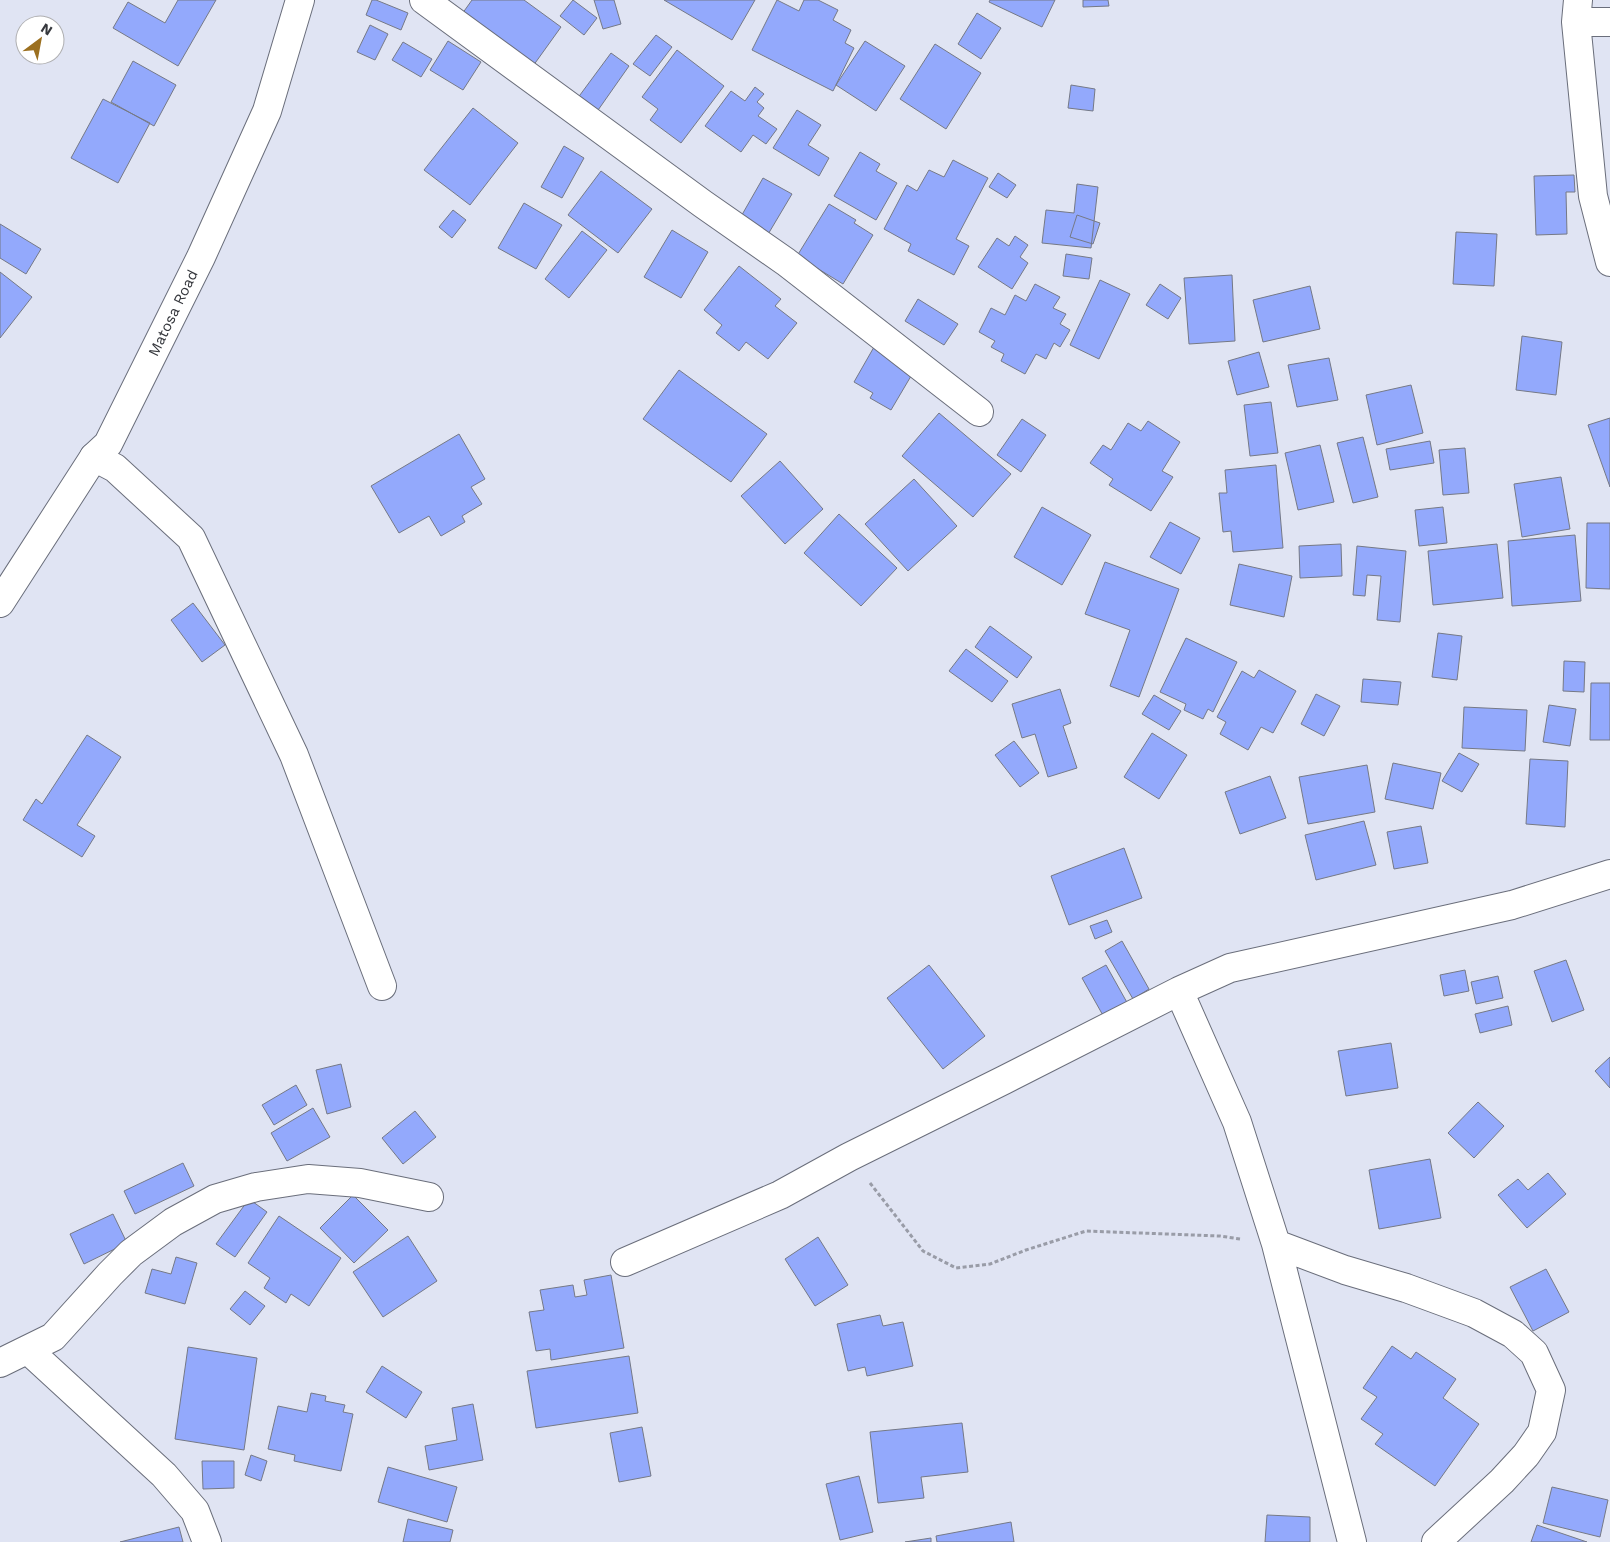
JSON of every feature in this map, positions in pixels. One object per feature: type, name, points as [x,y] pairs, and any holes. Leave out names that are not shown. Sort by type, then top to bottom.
[{"type":"street","name":"Matosa Road","points":[[0,603],[94,457],[108,444],[205,248],[267,111],[300,0]]},
{"type":"street","points":[[424,0],[703,204],[786,262],[979,412]]},
{"type":"street","points":[[1610,22],[1577,11],[1593,196],[1610,262]]},
{"type":"street","points":[[94,457],[115,468],[191,538],[294,755],[382,986]]},
{"type":"street","points":[[625,1262],[780,1196],[849,1157],[1179,991],[1230,968],[1512,905],[1610,874]]},
{"type":"street","points":[[1179,991],[1237,1122],[1276,1244],[1352,1542]]},
{"type":"street","points":[[0,1363],[53,1337],[110,1274],[132,1254],[173,1222],[215,1199],[256,1187],[308,1179],[360,1183],[429,1197]]},
{"type":"street","points":[[1276,1244],[1345,1270],[1406,1288],[1474,1313],[1513,1334],[1534,1353],[1551,1390],[1542,1432],[1526,1455],[1502,1481],[1436,1542]]},
{"type":"street","points":[[28,1350],[164,1475],[195,1511],[207,1542]]},
{"type":"path","points":[[849,1157],[923,1251],[956,1268],[990,1264],[1026,1250],[1086,1232],[1220,1236],[1276,1244]]},
{"type":"building","points":[[178,0],[216,0],[178,66],[113,28],[128,2],[165,23]]},
{"type":"building","points":[[372,0],[408,13],[401,30],[366,15]]},
{"type":"building","points":[[472,0],[524,0],[561,27],[533,66],[462,14]]},
{"type":"building","points":[[573,0],[597,18],[584,35],[560,16]]},
{"type":"building","points":[[594,0],[614,0],[621,24],[603,29]]},
{"type":"building","points":[[664,0],[755,0],[732,40]]},
{"type":"building","points":[[777,0],[799,11],[804,0],[818,0],[838,10],[833,20],[851,30],[845,43],[854,48],[833,91],[752,50]]},
{"type":"building","points":[[990,0],[1055,0],[1042,27],[989,2]]},
{"type":"building","points":[[1083,0],[1108,0],[1109,6],[1083,7]]},
{"type":"building","points":[[977,13],[1001,28],[981,59],[958,44]]},
{"type":"building","points":[[370,25],[388,34],[375,60],[357,52]]},
{"type":"building","points":[[656,35],[672,47],[650,76],[633,64]]},
{"type":"building","points":[[448,41],[481,62],[463,90],[430,70]]},
{"type":"building","points":[[865,41],[905,66],[876,111],[836,85]]},
{"type":"building","points":[[403,42],[432,59],[421,77],[392,60]]},
{"type":"building","points":[[935,44],[981,73],[946,129],[900,99]]},
{"type":"building","points":[[677,50],[724,86],[681,143],[650,120],[658,109],[642,97]]},
{"type":"building","points":[[611,53],[629,66],[596,113],[577,99]]},
{"type":"building","points":[[133,61],[176,85],[154,126],[111,102]]},
{"type":"building","points":[[1071,85],[1095,89],[1093,111],[1068,108]]},
{"type":"building","points":[[755,87],[764,94],[757,102],[764,108],[758,116],[777,129],[766,144],[753,135],[741,152],[705,126],[731,91],[745,101]]},
{"type":"building","points":[[103,99],[150,123],[118,183],[71,158]]},
{"type":"building","points":[[473,108],[518,143],[470,205],[424,170]]},
{"type":"building","points":[[797,110],[821,125],[808,145],[829,158],[819,176],[773,148]]},
{"type":"building","points":[[564,146],[584,158],[562,198],[541,187]]},
{"type":"building","points":[[860,152],[880,164],[876,171],[897,183],[876,220],[834,196]]},
{"type":"building","points":[[953,160],[988,178],[956,239],[969,246],[954,275],[908,251],[911,244],[884,229],[907,185],[917,191],[929,170],[944,177]]},
{"type":"building","points":[[601,171],[652,209],[618,253],[568,215]]},
{"type":"building","points":[[998,173],[1016,185],[1007,198],[989,187]]},
{"type":"building","points":[[1574,175],[1575,192],[1566,192],[1567,234],[1536,235],[1534,176]]},
{"type":"building","points":[[763,178],[792,194],[767,236],[739,220]]},
{"type":"building","points":[[1077,184],[1098,187],[1091,248],[1042,243],[1046,210],[1074,213]]},
{"type":"building","points":[[524,203],[562,225],[536,269],[498,248]]},
{"type":"building","points":[[829,204],[856,220],[854,223],[873,235],[843,284],[797,256]]},
{"type":"building","points":[[453,210],[466,220],[452,238],[439,227]]},
{"type":"building","points":[[1077,215],[1100,223],[1093,244],[1070,237]]},
{"type":"building","points":[[0,224],[41,249],[26,274],[0,258]]},
{"type":"building","points":[[672,230],[708,252],[681,298],[644,277]]},
{"type":"building","points":[[582,231],[607,250],[569,298],[545,279]]},
{"type":"building","points":[[1456,232],[1497,234],[1494,286],[1453,284]]},
{"type":"building","points":[[1015,236],[1028,245],[1020,257],[1028,263],[1012,289],[978,267],[997,238],[1009,246]]},
{"type":"building","points":[[1066,254],[1092,258],[1089,279],[1063,276]]},
{"type":"building","points":[[739,266],[781,299],[775,306],[797,323],[768,359],[746,342],[739,351],[716,333],[722,325],[704,310]]},
{"type":"building","points":[[0,272],[32,297],[0,338]]},
{"type":"building","points":[[1232,275],[1235,341],[1189,344],[1184,278]]},
{"type":"building","points":[[1100,280],[1130,294],[1099,359],[1070,345]]},
{"type":"building","points":[[1035,284],[1060,297],[1053,308],[1066,314],[1060,324],[1070,330],[1060,347],[1054,343],[1046,359],[1036,354],[1025,374],[1001,361],[1004,354],[991,347],[995,341],[979,332],[991,308],[1005,315],[1015,295],[1026,301]]},
{"type":"building","points":[[1160,284],[1181,298],[1168,319],[1146,305]]},
{"type":"building","points":[[1310,286],[1320,329],[1263,342],[1253,300]]},
{"type":"building","points":[[918,299],[958,324],[944,345],[905,321]]},
{"type":"building","points":[[1522,336],[1562,342],[1556,395],[1516,390]]},
{"type":"building","points":[[874,347],[914,371],[891,410],[870,398],[873,393],[854,382]]},
{"type":"building","points":[[1259,352],[1269,387],[1237,395],[1228,361]]},
{"type":"building","points":[[1329,358],[1338,400],[1297,407],[1288,365]]},
{"type":"building","points":[[679,370],[767,434],[731,482],[643,419]]},
{"type":"building","points":[[1411,385],[1423,433],[1377,445],[1366,395]]},
{"type":"building","points":[[1271,402],[1278,453],[1250,456],[1244,405]]},
{"type":"building","points":[[939,413],[1011,474],[973,517],[902,456]]},
{"type":"building","points":[[1610,418],[1610,487],[1588,425]]},
{"type":"building","points":[[1022,419],[1046,435],[1021,472],[997,455]]},
{"type":"building","points":[[1148,421],[1180,442],[1162,471],[1173,477],[1151,511],[1109,485],[1113,479],[1090,463],[1103,445],[1111,450],[1128,423],[1141,431]]},
{"type":"building","points":[[459,434],[485,479],[471,487],[482,504],[462,516],[465,522],[441,536],[429,516],[399,533],[371,486]]},
{"type":"building","points":[[1363,437],[1378,497],[1353,503],[1337,443]]},
{"type":"building","points":[[1430,441],[1434,463],[1390,470],[1386,449]]},
{"type":"building","points":[[1320,445],[1334,502],[1298,510],[1285,453]]},
{"type":"building","points":[[1465,448],[1469,493],[1443,495],[1439,450]]},
{"type":"building","points":[[780,461],[823,509],[785,544],[741,496]]},
{"type":"building","points":[[1276,465],[1283,548],[1233,552],[1231,531],[1223,532],[1219,493],[1227,493],[1225,470]]},
{"type":"building","points":[[1561,477],[1570,529],[1522,537],[1514,484]]},
{"type":"building","points":[[914,479],[957,526],[908,571],[865,524]]},
{"type":"building","points":[[1042,507],[1091,535],[1062,585],[1014,557]]},
{"type":"building","points":[[1443,507],[1447,543],[1419,546],[1415,510]]},
{"type":"building","points":[[839,514],[897,568],[861,606],[804,553]]},
{"type":"building","points":[[1170,522],[1200,538],[1181,574],[1150,557]]},
{"type":"building","points":[[1587,523],[1610,523],[1610,589],[1586,588]]},
{"type":"building","points":[[1575,535],[1581,601],[1512,606],[1508,541]]},
{"type":"building","points":[[1341,544],[1342,576],[1300,578],[1299,546]]},
{"type":"building","points":[[1497,544],[1503,598],[1433,605],[1428,551]]},
{"type":"building","points":[[1357,546],[1406,551],[1400,622],[1377,620],[1381,576],[1367,575],[1365,596],[1353,595]]},
{"type":"building","points":[[1105,562],[1179,589],[1139,697],[1110,686],[1130,630],[1085,614]]},
{"type":"building","points":[[1239,564],[1292,576],[1284,617],[1230,605]]},
{"type":"building","points":[[193,603],[225,645],[202,662],[171,620]]},
{"type":"building","points":[[990,626],[1032,657],[1017,678],[975,647]]},
{"type":"building","points":[[1438,633],[1462,636],[1457,680],[1432,677]]},
{"type":"building","points":[[1186,638],[1237,662],[1213,712],[1208,709],[1203,719],[1184,710],[1186,704],[1160,692]]},
{"type":"building","points":[[966,649],[1008,681],[992,702],[949,671]]},
{"type":"building","points":[[1564,661],[1585,662],[1584,692],[1563,691]]},
{"type":"building","points":[[1259,670],[1296,691],[1273,733],[1261,727],[1248,750],[1220,734],[1226,722],[1217,717],[1242,671],[1254,678]]},
{"type":"building","points":[[1363,679],[1401,682],[1398,705],[1361,702]]},
{"type":"building","points":[[1591,683],[1610,683],[1610,740],[1590,740]]},
{"type":"building","points":[[1060,689],[1071,723],[1063,726],[1077,768],[1048,777],[1035,734],[1022,738],[1012,704]]},
{"type":"building","points":[[1316,694],[1340,706],[1324,736],[1301,724]]},
{"type":"building","points":[[1154,695],[1181,711],[1169,730],[1142,714]]},
{"type":"building","points":[[1549,705],[1576,709],[1570,746],[1543,742]]},
{"type":"building","points":[[1464,707],[1527,710],[1525,751],[1462,748]]},
{"type":"building","points":[[1152,733],[1187,755],[1159,799],[1124,777]]},
{"type":"building","points":[[87,735],[121,757],[77,825],[95,836],[82,857],[23,820],[36,799],[42,804]]},
{"type":"building","points":[[1014,741],[1039,773],[1020,787],[995,755]]},
{"type":"building","points":[[1459,753],[1479,764],[1462,792],[1442,781]]},
{"type":"building","points":[[1530,759],[1568,761],[1565,827],[1526,824]]},
{"type":"building","points":[[1393,763],[1441,773],[1433,809],[1385,799]]},
{"type":"building","points":[[1367,765],[1375,812],[1308,824],[1299,777]]},
{"type":"building","points":[[1270,776],[1286,818],[1240,834],[1225,792]]},
{"type":"building","points":[[1364,821],[1376,865],[1316,880],[1305,835]]},
{"type":"building","points":[[1421,826],[1428,863],[1394,869],[1387,832]]},
{"type":"building","points":[[1124,848],[1142,898],[1069,925],[1051,876]]},
{"type":"building","points":[[1107,920],[1112,932],[1095,939],[1090,926]]},
{"type":"building","points":[[1122,941],[1149,989],[1133,999],[1105,951]]},
{"type":"building","points":[[1566,960],[1584,1010],[1552,1022],[1534,971]]},
{"type":"building","points":[[929,965],[985,1036],[943,1069],[887,998]]},
{"type":"building","points":[[1106,965],[1129,1006],[1105,1019],[1082,978]]},
{"type":"building","points":[[1465,970],[1469,991],[1444,996],[1440,975]]},
{"type":"building","points":[[1498,976],[1503,998],[1476,1004],[1471,982]]},
{"type":"building","points":[[1508,1006],[1512,1025],[1480,1033],[1475,1014]]},
{"type":"building","points":[[1391,1043],[1398,1088],[1346,1096],[1338,1051]]},
{"type":"building","points":[[1610,1057],[1610,1088],[1595,1071]]},
{"type":"building","points":[[341,1064],[351,1107],[327,1114],[316,1070]]},
{"type":"building","points":[[296,1085],[307,1105],[274,1125],[262,1105]]},
{"type":"building","points":[[1478,1102],[1504,1126],[1474,1158],[1448,1133]]},
{"type":"building","points":[[313,1108],[330,1137],[287,1161],[271,1133]]},
{"type":"building","points":[[415,1111],[436,1137],[403,1164],[382,1138]]},
{"type":"building","points":[[1430,1159],[1441,1218],[1379,1229],[1369,1170]]},
{"type":"building","points":[[183,1163],[194,1186],[135,1214],[124,1191]]},
{"type":"building","points":[[1548,1173],[1566,1194],[1527,1228],[1498,1195],[1518,1179],[1528,1190]]},
{"type":"building","points":[[353,1195],[388,1230],[354,1263],[320,1228]]},
{"type":"building","points":[[249,1199],[267,1212],[235,1257],[216,1244]]},
{"type":"building","points":[[113,1214],[127,1243],[84,1264],[70,1234]]},
{"type":"building","points":[[279,1216],[341,1258],[309,1306],[291,1294],[286,1303],[264,1288],[270,1278],[248,1263]]},
{"type":"building","points":[[408,1236],[437,1281],[383,1317],[353,1272]]},
{"type":"building","points":[[818,1237],[848,1285],[815,1306],[785,1259]]},
{"type":"building","points":[[176,1257],[197,1263],[185,1304],[145,1293],[152,1269],[171,1274]]},
{"type":"building","points":[[1546,1269],[1569,1312],[1533,1331],[1510,1287]]},
{"type":"building","points":[[611,1275],[624,1348],[551,1360],[550,1349],[536,1351],[529,1312],[544,1310],[540,1290],[573,1285],[575,1297],[587,1295],[584,1280]]},
{"type":"building","points":[[245,1291],[265,1306],[250,1325],[230,1309]]},
{"type":"building","points":[[880,1315],[883,1326],[903,1322],[913,1366],[867,1376],[865,1367],[848,1371],[837,1324]]},
{"type":"building","points":[[1392,1346],[1411,1359],[1416,1352],[1456,1379],[1443,1398],[1479,1424],[1435,1486],[1375,1444],[1383,1434],[1361,1419],[1377,1397],[1363,1388]]},
{"type":"building","points":[[188,1347],[257,1358],[244,1450],[175,1439]]},
{"type":"building","points":[[629,1356],[638,1413],[536,1428],[527,1371]]},
{"type":"building","points":[[382,1366],[422,1392],[406,1418],[366,1392]]},
{"type":"building","points":[[311,1393],[326,1396],[325,1401],[345,1405],[343,1412],[353,1414],[341,1471],[294,1461],[295,1455],[268,1449],[278,1406],[307,1412]]},
{"type":"building","points":[[473,1404],[483,1460],[429,1470],[425,1446],[457,1440],[452,1408]]},
{"type":"building","points":[[962,1423],[968,1472],[921,1477],[924,1498],[878,1503],[870,1432]]},
{"type":"building","points":[[642,1427],[651,1476],[619,1482],[610,1433]]},
{"type":"building","points":[[251,1455],[267,1461],[261,1481],[245,1475]]},
{"type":"building","points":[[202,1461],[234,1461],[234,1488],[203,1489]]},
{"type":"building","points":[[388,1467],[457,1487],[447,1522],[378,1502]]},
{"type":"building","points":[[859,1476],[873,1532],[840,1540],[826,1484]]},
{"type":"building","points":[[1552,1487],[1608,1500],[1600,1537],[1543,1523]]},
{"type":"building","points":[[1267,1515],[1310,1517],[1310,1542],[1265,1542]]},
{"type":"building","points":[[408,1519],[453,1530],[450,1542],[403,1542]]},
{"type":"building","points":[[1011,1522],[1014,1542],[937,1542],[936,1536]]},
{"type":"building","points":[[1537,1525],[1587,1542],[1531,1542]]},
{"type":"building","points":[[179,1527],[183,1542],[120,1542]]},
{"type":"building","points":[[931,1538],[931,1542],[905,1542]]}]
